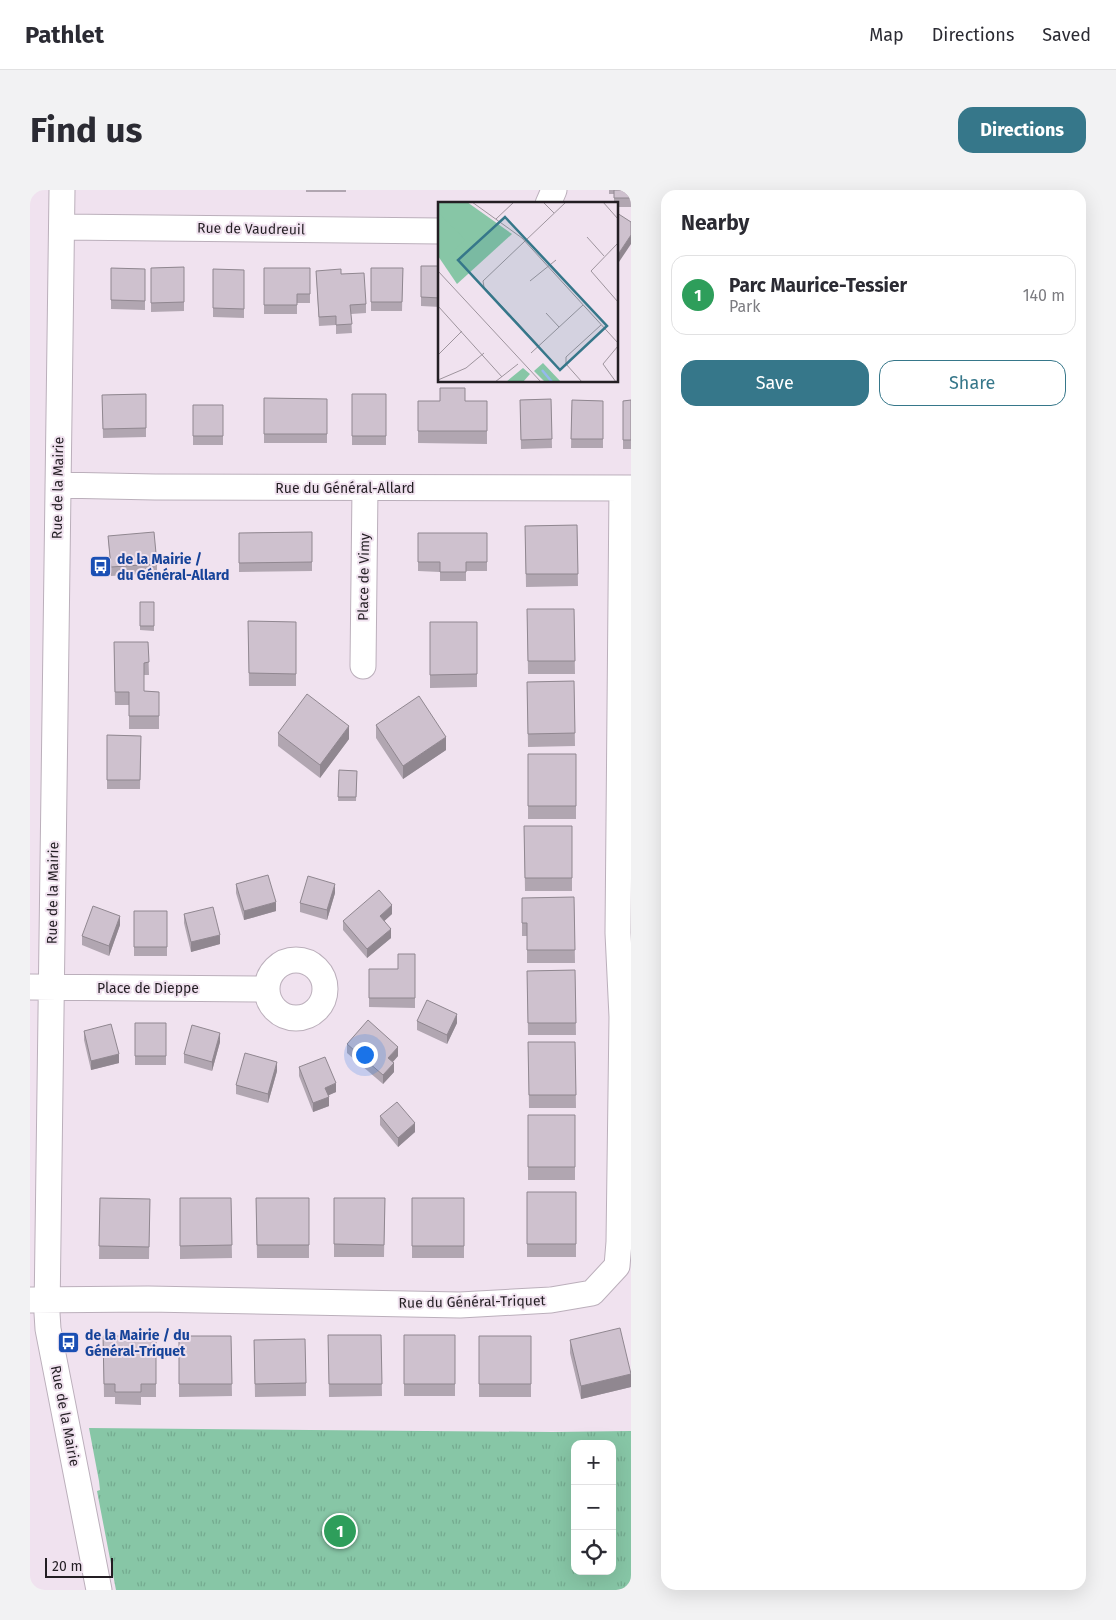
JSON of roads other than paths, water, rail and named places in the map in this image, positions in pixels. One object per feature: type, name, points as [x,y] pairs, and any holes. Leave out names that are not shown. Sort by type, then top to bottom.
[{"type":"street","name":"Rue de la Mairie","points":[[62,190],[58,485],[41,987],[39,1300],[48,1329],[99,1590]]},
{"type":"street","points":[[549,202],[554,190]]},
{"type":"street","name":"Rue de Vaudreuil","points":[[62,227],[438,231]]},
{"type":"street","name":"Rue du Général-Allard","points":[[58,485],[626,488]]},
{"type":"street","name":"Place de Vimy","points":[[363,666],[364,488]]},
{"type":"street","name":"Rue du Général-Triquet","points":[[39,1300],[158,1299],[460,1305],[551,1300],[592,1293],[617,1266],[619,1242],[622,1017],[618,933],[626,488]]},
{"type":"street","name":"Place de Dieppe","points":[[41,987],[267,989]]},
{"type":"place","name":"de la Mairie / du Général-Allard","points":[[101,567]]},
{"type":"place","name":"de la Mairie / du Général-Triquet","points":[[69,1343]]},
{"type":"place","name":"Parc Maurice-Tessier","points":[[340,1531]]}]
